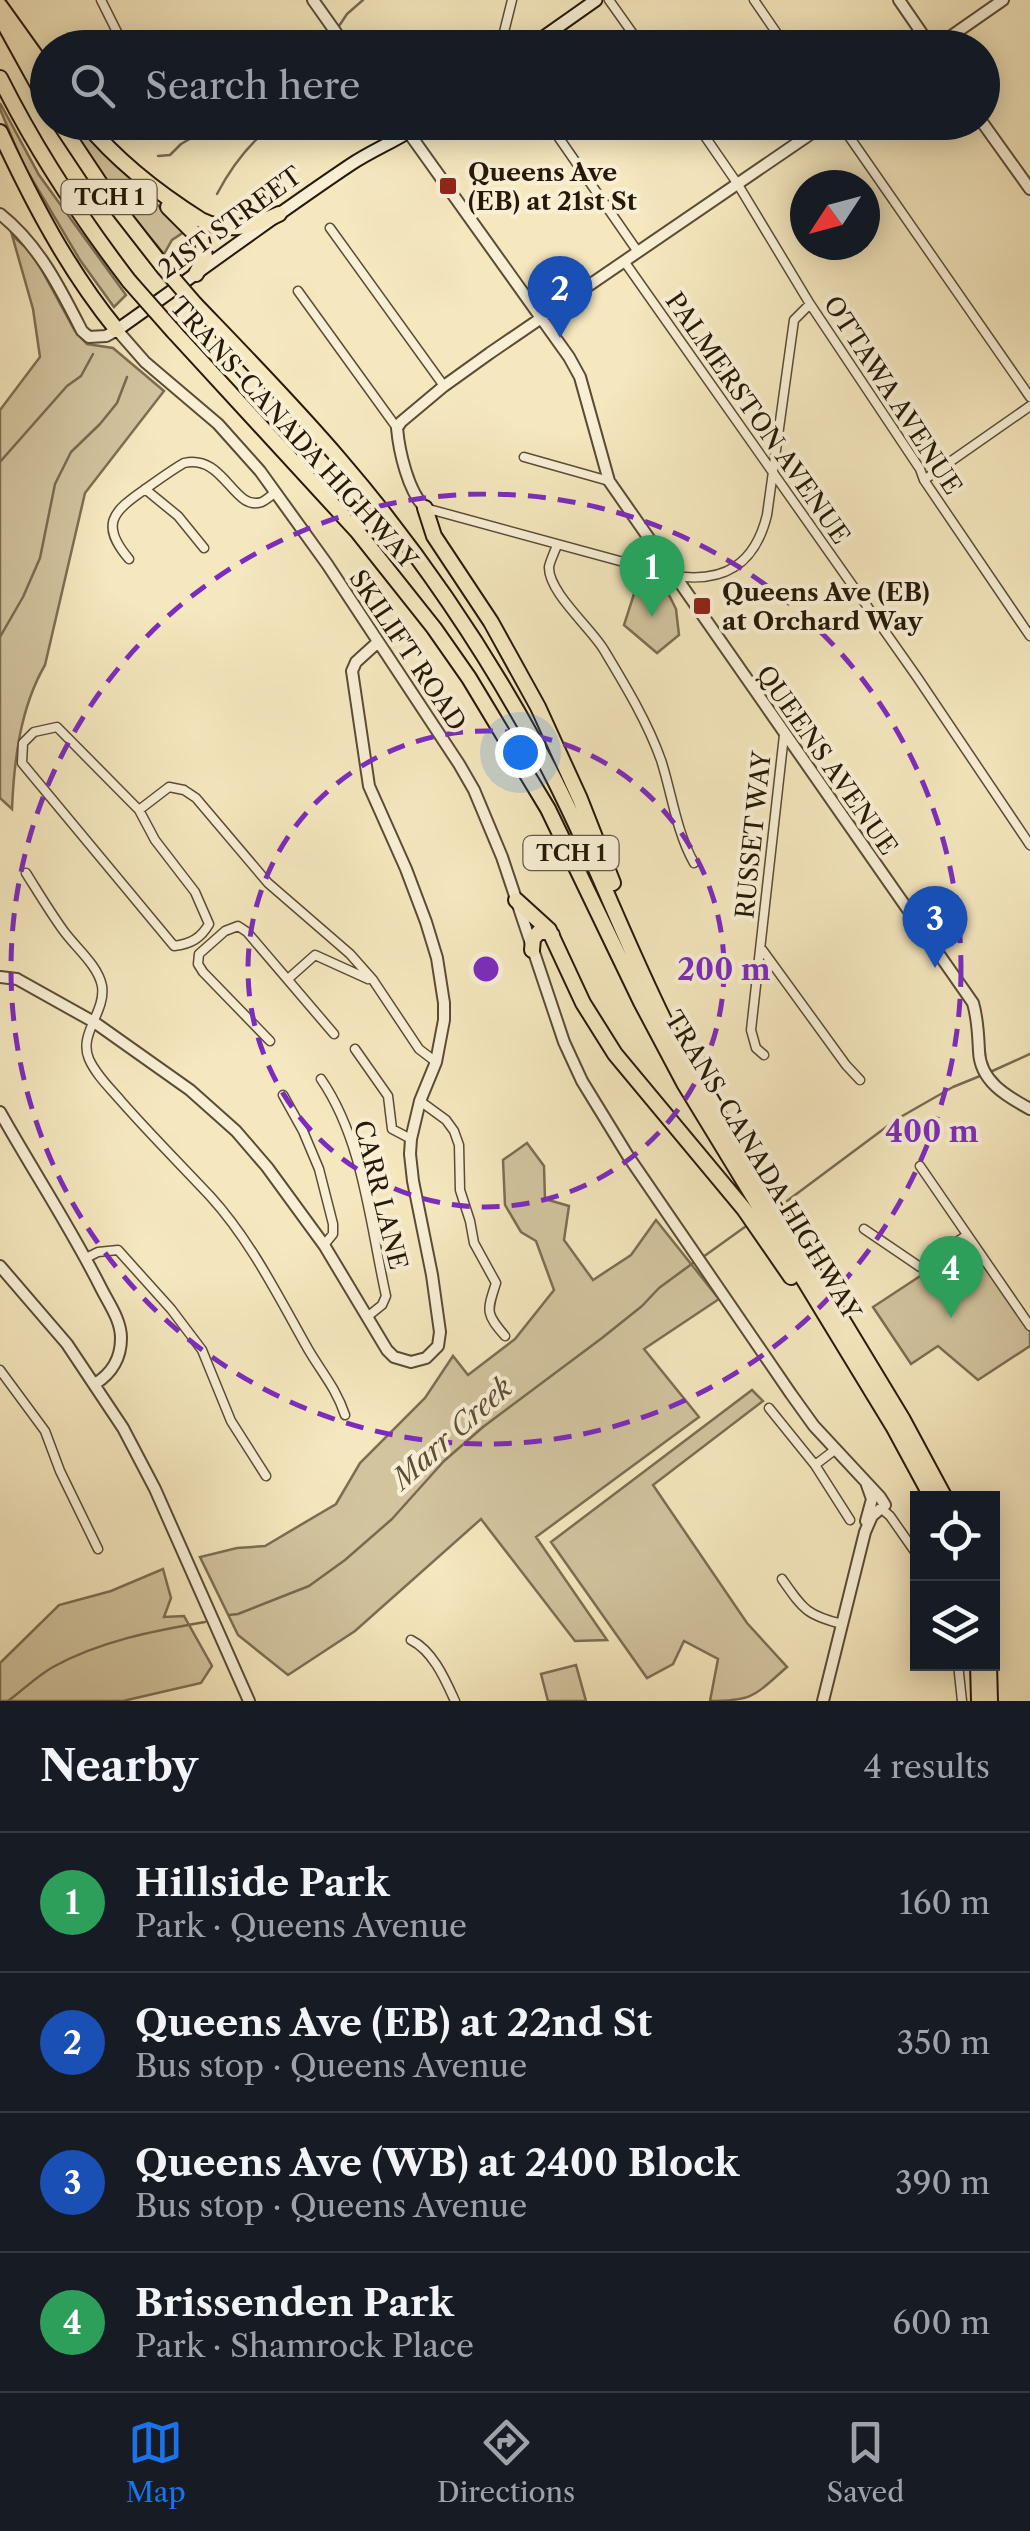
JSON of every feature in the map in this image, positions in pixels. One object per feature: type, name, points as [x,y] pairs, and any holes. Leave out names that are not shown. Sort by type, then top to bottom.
[{"type":"highway","points":[[0,6],[30,48]]},
{"type":"highway","points":[[0,16],[30,70]]},
{"type":"highway","name":"TRANS-CANADA HIGHWAY","points":[[0,78],[30,131]]},
{"type":"highway","points":[[0,132],[53,239],[117,330]]},
{"type":"highway","name":"TRANS-CANADA HIGHWAY","points":[[35,140],[129,281],[357,531],[425,616],[468,678],[555,822],[684,1083],[893,1426],[928,1491]]},
{"type":"highway","name":"TRANS-CANADA HIGHWAY","points":[[71,140],[164,268],[342,462],[411,550],[473,639],[557,785],[653,997],[694,1077],[903,1420],[941,1491]]},
{"type":"highway","points":[[101,140],[202,241],[205,256],[196,274]]},
{"type":"highway","points":[[110,151],[188,212],[213,226],[246,226],[279,214]]},
{"type":"highway","points":[[424,508],[434,536],[500,636],[552,736],[600,848],[653,997]]},
{"type":"highway","points":[[516,900],[554,937],[583,1003],[603,1036],[744,1209],[893,1426]]},
{"type":"highway","points":[[532,950],[539,932],[554,937]]},
{"type":"highway","points":[[978,1671],[978,1701]]},
{"type":"highway","points":[[989,1671],[990,1701]]},
{"type":"main road","points":[[554,30],[596,0]]},
{"type":"main road","name":"21ST STREET","points":[[117,330],[387,140]]},
{"type":"street","points":[[101,0],[115,30]]},
{"type":"street","points":[[313,0],[334,30]]},
{"type":"street","points":[[504,30],[512,0]]},
{"type":"street","points":[[610,0],[630,30]]},
{"type":"street","points":[[754,0],[775,30]]},
{"type":"street","points":[[898,0],[920,30]]},
{"type":"street","points":[[959,30],[1003,0]]},
{"type":"street","name":"QUEENS AVENUE","points":[[414,140],[569,356],[580,377],[609,481],[973,1003],[979,1022],[979,1054],[987,1076],[1002,1092],[1030,1108]]},
{"type":"street","points":[[560,140],[638,252]]},
{"type":"street","name":"OTTAWA AVENUE","points":[[707,140],[810,304],[920,468],[924,480],[1030,636]]},
{"type":"street","points":[[396,428],[444,386],[801,140]]},
{"type":"street","points":[[852,140],[1030,397]]},
{"type":"street","points":[[995,140],[1030,189]]},
{"type":"street","points":[[0,214],[31,243],[82,331],[89,337],[106,336],[117,330]]},
{"type":"street","points":[[330,228],[444,386]]},
{"type":"street","name":"PALMERSTON AVENUE","points":[[624,261],[917,677],[1030,845]]},
{"type":"street","points":[[298,290],[396,428],[412,488],[424,508],[692,579],[733,569],[748,557],[762,535],[794,320],[810,304]]},
{"type":"street","name":"SKILIFT ROAD","points":[[117,330],[146,362],[230,436],[276,492],[474,790],[502,856],[564,1042],[599,1110],[790,1394],[858,1472],[876,1504]]},
{"type":"street","points":[[924,480],[1030,406]]},
{"type":"street","points":[[524,457],[609,481]]},
{"type":"street","points":[[129,559],[114,540],[113,519],[121,506],[179,466],[194,461],[209,465],[248,501],[262,502],[276,492]]},
{"type":"street","points":[[145,489],[178,516],[204,548]]},
{"type":"street","points":[[558,545],[550,567],[553,584],[600,644],[632,698],[658,754],[684,845],[694,863]]},
{"type":"street","points":[[0,977],[17,980],[94,1022],[190,1090],[236,1131],[267,1168],[324,1245],[394,1357],[410,1362],[434,1353],[440,1332],[412,1181],[411,1139],[420,1101],[436,1062],[444,1003],[437,958],[406,869],[370,786],[352,671],[356,662],[378,642]]},
{"type":"street","points":[[57,727],[138,810],[195,892],[209,924],[204,934],[187,945],[174,946],[22,764],[23,744],[34,732],[57,727]]},
{"type":"street","name":"RUSSET WAY","points":[[764,1054],[756,1048],[751,1030],[784,735]]},
{"type":"street","points":[[138,810],[169,788],[184,790],[196,798],[268,883],[337,941],[373,980],[420,1049],[436,1062]]},
{"type":"street","points":[[26,872],[99,977],[100,1009],[86,1044],[88,1056],[101,1078],[228,1218],[263,1268],[315,1361],[336,1390],[346,1415]]},
{"type":"street","points":[[270,1041],[198,964],[198,954],[238,926],[334,1034]]},
{"type":"street","points":[[761,948],[860,1080]]},
{"type":"street","points":[[288,978],[316,955],[373,980]]},
{"type":"street","points":[[355,1049],[388,1096],[392,1129],[411,1139]]},
{"type":"street","name":"CARR LANE","points":[[321,1079],[346,1125],[357,1161],[386,1296],[382,1305],[367,1317]]},
{"type":"street","points":[[283,1095],[319,1169],[334,1224],[333,1234],[324,1245]]},
{"type":"street","points":[[420,1101],[454,1131],[460,1190],[474,1244],[496,1283],[488,1307],[492,1321],[505,1336]]},
{"type":"street","points":[[0,1112],[86,1258],[118,1323],[121,1336],[115,1364],[96,1384]]},
{"type":"street","points":[[920,1166],[1030,1326]]},
{"type":"street","points":[[864,1228],[920,1267],[966,1235]]},
{"type":"street","points":[[86,1258],[118,1250],[171,1309],[202,1350],[232,1421],[266,1476]]},
{"type":"street","points":[[0,1266],[96,1384],[146,1469],[249,1701]]},
{"type":"street","points":[[0,1370],[45,1432],[98,1550]]},
{"type":"street","points":[[770,1408],[815,1465],[850,1520]]},
{"type":"street","points":[[815,1465],[836,1449]]},
{"type":"street","points":[[824,1701],[866,1532],[866,1518],[876,1504],[890,1516],[910,1545]]},
{"type":"street","points":[[782,1579],[802,1608],[818,1618],[842,1624]]},
{"type":"street","points":[[411,1640],[422,1645],[445,1678],[454,1701]]},
{"type":"street","points":[[959,1671],[962,1701]]},
{"type":"shaded area","points":[[0,103],[39,175],[126,295],[114,307],[80,260],[23,164]]},
{"type":"shaded area","points":[[78,140],[94,140],[184,232],[172,240],[164,254],[110,189]]},
{"type":"shaded area","points":[[12,235],[33,254],[75,331],[87,344],[113,348],[164,391],[85,493],[45,665],[24,717],[12,809],[0,798],[0,410],[40,357],[33,309]]},
{"type":"shaded area","points":[[640,575],[662,581],[676,609],[679,635],[657,653],[624,625]]},
{"type":"shaded area","points":[[527,1143],[544,1166],[545,1199],[569,1206],[564,1240],[593,1280],[631,1255],[656,1220],[719,1299],[644,1349],[699,1417],[536,1537],[607,1640],[575,1641],[481,1519],[355,1631],[288,1675],[238,1635],[200,1557],[265,1546],[336,1504],[360,1463],[425,1398],[453,1356],[468,1375],[515,1339],[554,1290],[536,1241],[521,1232],[505,1205],[503,1160]]},
{"type":"shaded area","points":[[969,1244],[1030,1330],[1030,1346],[978,1380],[938,1346],[911,1364],[873,1307]]},
{"type":"shaded area","points":[[752,1390],[763,1401],[653,1485],[747,1623],[787,1667],[753,1694],[736,1700],[710,1701],[718,1659],[684,1641],[673,1664],[647,1678],[551,1542]]},
{"type":"shaded area","points":[[163,1569],[171,1598],[164,1617],[184,1616],[212,1666],[201,1683],[123,1701],[0,1701],[0,1663],[59,1605],[111,1591]]},
{"type":"shaded area","points":[[576,1665],[586,1701],[548,1701],[541,1674]]},
{"type":"waterway","points":[[339,26],[363,0]]},
{"type":"waterway","points":[[158,156],[170,155],[188,140]]},
{"type":"waterway","points":[[217,194],[256,140]]},
{"type":"waterway","points":[[0,462],[67,386],[81,376],[93,354]]},
{"type":"waterway","points":[[0,637],[40,558],[55,484],[71,452],[117,403],[127,377]]},
{"type":"waterway","name":"Marr Creek","points":[[988,1073],[1030,1054]]},
{"type":"waterway","name":"Marr Creek","points":[[787,1201],[897,1119],[980,1076]]},
{"type":"waterway","name":"Marr Creek","points":[[703,1257],[749,1224]]},
{"type":"waterway","name":"Marr Creek","points":[[229,1615],[309,1586],[345,1560],[392,1519],[444,1461],[483,1427],[602,1338],[693,1263]]},
{"type":"waterway","name":"Marr Creek","points":[[8,1701],[47,1671],[89,1650],[146,1633],[205,1622]]},
{"type":"place","name":"Queens Ave (EB) at 21st St","points":[[448,186]]},
{"type":"place","name":"Queens Ave (EB) at 22nd St","points":[[560,338]]},
{"type":"place","name":"Queens Ave (EB) at Orchard Way","points":[[702,606]]},
{"type":"place","name":"Hillside Park","points":[[652,617]]},
{"type":"place","name":"Queens Ave (WB) at 2400 Block","points":[[935,968]]},
{"type":"place","name":"Brissenden Park","points":[[951,1318]]}]
